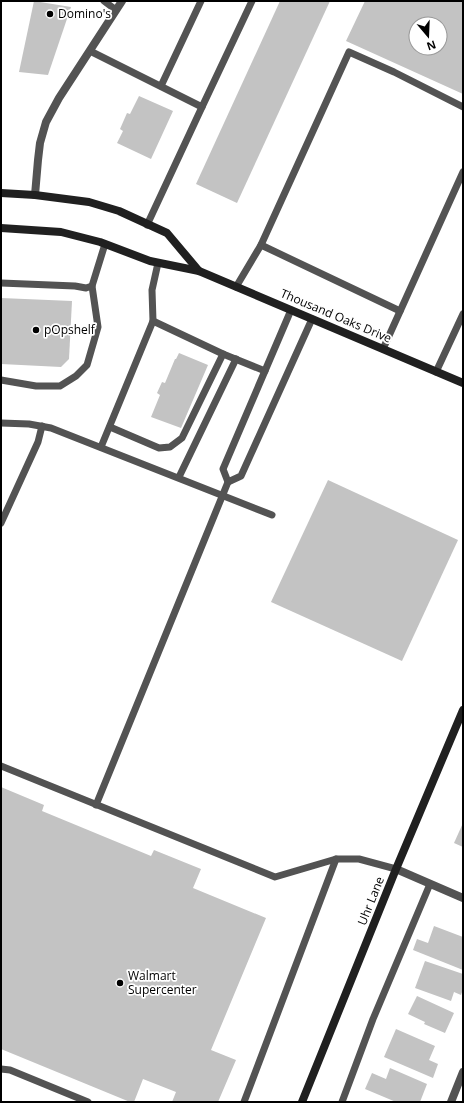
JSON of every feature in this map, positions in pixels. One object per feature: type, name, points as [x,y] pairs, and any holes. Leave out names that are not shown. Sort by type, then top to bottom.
[{"type":"main road","name":"Thousand Oaks Drive","points":[[1,193],[35,195],[89,202],[119,211],[167,233],[199,271]]},
{"type":"main road","name":"Thousand Oaks Drive","points":[[1,228],[61,232],[105,244],[150,261],[199,271],[463,383]]},
{"type":"main road","name":"Uhr Lane","points":[[302,1102],[463,710]]},
{"type":"street","points":[[35,195],[40,143],[46,122],[59,98],[122,1]]},
{"type":"street","points":[[396,870],[463,898]]},
{"type":"street","points":[[451,1102],[463,1072]]},
{"type":"lane","points":[[104,1],[116,10]]},
{"type":"lane","points":[[161,86],[201,1]]},
{"type":"lane","points":[[147,225],[252,1]]},
{"type":"lane","points":[[90,51],[202,107]]},
{"type":"lane","points":[[236,287],[261,245],[349,52],[463,107]]},
{"type":"lane","points":[[383,349],[463,172]]},
{"type":"lane","points":[[1,380],[36,386],[60,386],[76,376],[87,365],[98,327],[92,286],[105,244]]},
{"type":"lane","points":[[261,245],[400,311]]},
{"type":"lane","points":[[101,448],[153,320],[152,290],[158,263]]},
{"type":"lane","points":[[1,283],[75,286],[86,288],[92,286]]},
{"type":"lane","points":[[228,482],[223,469],[291,310]]},
{"type":"lane","points":[[436,372],[461,322],[463,314]]},
{"type":"lane","points":[[96,805],[222,495],[228,482],[241,476],[312,319]]},
{"type":"lane","points":[[153,320],[223,354],[265,371]]},
{"type":"lane","points":[[110,427],[159,448],[170,447],[182,438],[223,354]]},
{"type":"lane","points":[[179,477],[236,359]]},
{"type":"lane","points":[[1,423],[29,424],[51,428],[179,477],[272,515]]},
{"type":"lane","points":[[1,523],[38,442],[42,426]]},
{"type":"lane","points":[[1,766],[275,877],[336,859],[359,859],[396,870]]},
{"type":"lane","points":[[244,1102],[336,859]]},
{"type":"lane","points":[[342,1102],[373,1019],[430,884]]},
{"type":"lane","points":[[1,1069],[10,1070],[88,1102]]},
{"type":"building","points":[[34,1],[71,7],[48,75],[19,72]]},
{"type":"building","points":[[280,1],[330,1],[237,203],[196,184]]},
{"type":"building","points":[[365,1],[463,1],[463,94],[346,41]]},
{"type":"building","points":[[139,96],[173,111],[151,159],[117,143],[123,131],[120,129],[127,113],[130,114]]},
{"type":"building","name":"pOpshelf","points":[[1,298],[72,301],[69,359],[61,367],[1,364]]},
{"type":"building","points":[[179,353],[208,365],[181,428],[151,417],[160,395],[157,393],[162,382],[165,383]]},
{"type":"building","points":[[328,480],[458,540],[402,661],[271,602]]},
{"type":"building","name":"Walmart Supercenter","points":[[1,787],[44,805],[42,811],[151,856],[154,850],[201,869],[193,888],[266,918],[211,1050],[236,1060],[218,1102],[172,1102],[176,1092],[143,1079],[134,1102],[130,1102],[1,1049]]},
{"type":"building","points":[[463,823],[463,847],[454,843]]},
{"type":"building","points":[[434,926],[463,937],[463,970],[413,950],[417,939],[428,943]]},
{"type":"building","points":[[425,961],[463,974],[463,989],[461,995],[454,992],[451,1001],[415,988]]},
{"type":"building","points":[[417,996],[454,1013],[445,1033],[424,1024],[425,1022],[408,1014]]},
{"type":"building","points":[[396,1029],[435,1046],[429,1060],[438,1064],[433,1078],[384,1057]]},
{"type":"building","points":[[390,1068],[427,1084],[420,1102],[396,1102],[365,1089],[372,1073],[386,1079]]},
{"type":"place","name":"Domino's","points":[[50,14]]},
{"type":"place","name":"pOpshelf","points":[[36,330]]},
{"type":"place","name":"Walmart Supercenter","points":[[120,983]]}]
